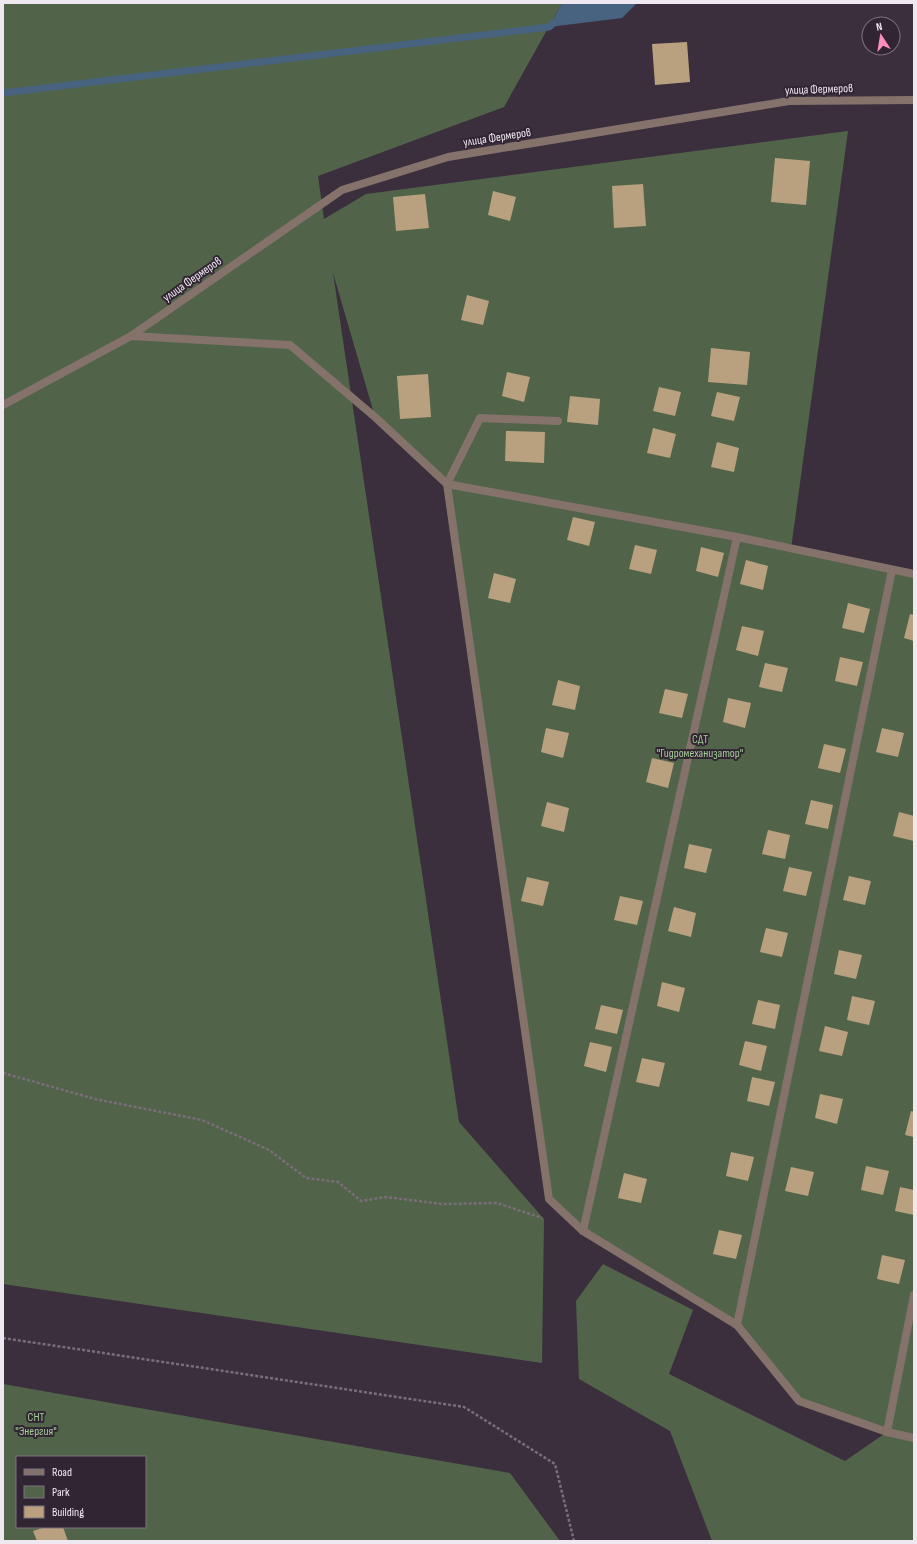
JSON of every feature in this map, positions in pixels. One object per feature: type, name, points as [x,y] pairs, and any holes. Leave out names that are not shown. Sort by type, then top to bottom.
[{"type":"street","name":"улица Фермеров","points":[[3,405],[131,336],[342,190],[448,157],[789,100],[914,100]]},
{"type":"street","points":[[131,336],[290,345],[375,417],[447,484],[737,537],[914,574]]},
{"type":"street","points":[[558,421],[480,418],[447,484],[549,1199],[583,1231],[737,1325],[799,1401],[887,1432],[914,1438]]},
{"type":"street","points":[[583,1231],[737,537]]},
{"type":"street","points":[[737,1325],[892,570]]},
{"type":"street","points":[[887,1432],[914,1295]]},
{"type":"path","points":[[3,1073],[95,1098],[202,1120],[269,1150],[306,1178],[338,1182],[361,1201],[386,1197],[442,1204],[497,1204],[547,1220]]},
{"type":"path","points":[[3,1338],[464,1407],[555,1464],[574,1541]]},
{"type":"green space","name":"СДТ \"Гидромеханизатор\"","points":[[3,3],[562,3],[504,107],[318,176],[324,219],[366,194],[848,131],[791,549],[914,574],[914,1541],[712,1541],[670,1431],[579,1379],[576,1301],[603,1264],[693,1310],[669,1374],[845,1461],[887,1432],[799,1401],[737,1325],[583,1231],[549,1199],[447,484],[375,417],[333,273],[459,1122],[544,1219],[542,1363],[3,1284]]},
{"type":"green space","name":"СНТ \"Энергия\"","points":[[3,1384],[510,1473],[560,1541],[3,1541]]},
{"type":"water","points":[[562,3],[637,3],[622,18],[549,27]]},
{"type":"building","points":[[687,42],[690,82],[655,85],[652,44]]},
{"type":"building","points":[[775,158],[810,161],[806,205],[771,202]]},
{"type":"building","points":[[643,184],[646,226],[614,228],[612,186]]},
{"type":"building","points":[[493,191],[516,197],[510,221],[488,215]]},
{"type":"building","points":[[425,194],[429,228],[396,231],[393,197]]},
{"type":"building","points":[[467,295],[489,301],[483,325],[461,320]]},
{"type":"building","points":[[711,348],[750,352],[747,385],[708,382]]},
{"type":"building","points":[[507,372],[530,377],[524,402],[502,396]]},
{"type":"building","points":[[428,374],[431,417],[400,419],[397,376]]},
{"type":"building","points":[[659,387],[681,392],[675,416],[653,411]]},
{"type":"building","points":[[717,392],[740,397],[734,421],[711,416]]},
{"type":"building","points":[[570,396],[600,399],[598,425],[567,422]]},
{"type":"building","points":[[653,428],[676,434],[670,458],[647,453]]},
{"type":"building","points":[[506,431],[545,432],[544,463],[505,461]]},
{"type":"building","points":[[717,442],[739,448],[734,472],[711,467]]},
{"type":"building","points":[[573,517],[595,522],[589,546],[567,540]]},
{"type":"building","points":[[635,545],[657,550],[651,574],[629,569]]},
{"type":"building","points":[[701,547],[724,553],[718,577],[696,571]]},
{"type":"building","points":[[746,560],[768,566],[763,590],[740,584]]},
{"type":"building","points":[[494,573],[516,579],[510,603],[488,598]]},
{"type":"building","points":[[848,603],[870,609],[864,633],[842,628]]},
{"type":"building","points":[[910,614],[914,615],[914,641],[904,638]]},
{"type":"building","points":[[742,626],[764,631],[758,656],[736,650]]},
{"type":"building","points":[[840,657],[863,662],[857,686],[835,681]]},
{"type":"building","points":[[765,663],[788,668],[782,692],[759,687]]},
{"type":"building","points":[[558,680],[580,686],[575,710],[552,705]]},
{"type":"building","points":[[665,689],[688,694],[682,718],[659,713]]},
{"type":"building","points":[[728,698],[751,703],[745,728],[723,722]]},
{"type":"building","points":[[546,728],[569,733],[563,758],[541,752]]},
{"type":"building","points":[[882,728],[904,733],[898,757],[876,752]]},
{"type":"building","points":[[824,744],[846,749],[840,773],[818,768]]},
{"type":"building","points":[[652,758],[674,763],[668,788],[646,782]]},
{"type":"building","points":[[811,800],[833,805],[828,829],[805,824]]},
{"type":"building","points":[[547,802],[569,808],[564,832],[541,826]]},
{"type":"building","points":[[899,812],[914,816],[914,841],[893,836]]},
{"type":"building","points":[[768,830],[790,835],[785,859],[762,854]]},
{"type":"building","points":[[689,844],[712,849],[706,873],[684,868]]},
{"type":"building","points":[[789,867],[812,872],[806,896],[783,891]]},
{"type":"building","points":[[849,876],[871,881],[865,905],[843,900]]},
{"type":"building","points":[[527,877],[549,882],[543,906],[521,901]]},
{"type":"building","points":[[620,896],[643,901],[637,925],[614,920]]},
{"type":"building","points":[[674,907],[696,913],[691,937],[668,931]]},
{"type":"building","points":[[766,928],[788,933],[782,957],[760,952]]},
{"type":"building","points":[[839,950],[862,955],[856,979],[834,974]]},
{"type":"building","points":[[662,982],[685,988],[679,1012],[657,1006]]},
{"type":"building","points":[[852,996],[875,1001],[869,1025],[847,1020]]},
{"type":"building","points":[[758,1000],[780,1005],[775,1029],[752,1024]]},
{"type":"building","points":[[601,1005],[623,1010],[617,1034],[595,1029]]},
{"type":"building","points":[[825,1026],[848,1032],[842,1056],[819,1051]]},
{"type":"building","points":[[745,1041],[767,1046],[761,1071],[739,1065]]},
{"type":"building","points":[[590,1042],[612,1047],[606,1072],[584,1066]]},
{"type":"building","points":[[642,1058],[665,1063],[659,1087],[636,1082]]},
{"type":"building","points":[[752,1077],[775,1082],[769,1106],[747,1101]]},
{"type":"building","points":[[820,1094],[843,1099],[837,1124],[815,1118]]},
{"type":"building","points":[[911,1111],[914,1112],[914,1137],[905,1135]]},
{"type":"building","points":[[731,1152],[754,1157],[748,1181],[726,1176]]},
{"type":"building","points":[[866,1166],[889,1171],[883,1195],[861,1190]]},
{"type":"building","points":[[791,1167],[814,1172],[808,1196],[785,1191]]},
{"type":"building","points":[[624,1173],[647,1179],[641,1203],[618,1198]]},
{"type":"building","points":[[900,1187],[914,1190],[914,1215],[895,1211]]},
{"type":"building","points":[[719,1230],[742,1235],[736,1259],[713,1254]]},
{"type":"building","points":[[882,1255],[905,1260],[899,1284],[877,1279]]},
{"type":"building","points":[[42,1528],[63,1528],[68,1541],[37,1541],[33,1531]]},
{"type":"waterway","points":[[3,93],[549,27],[555,22]]}]
